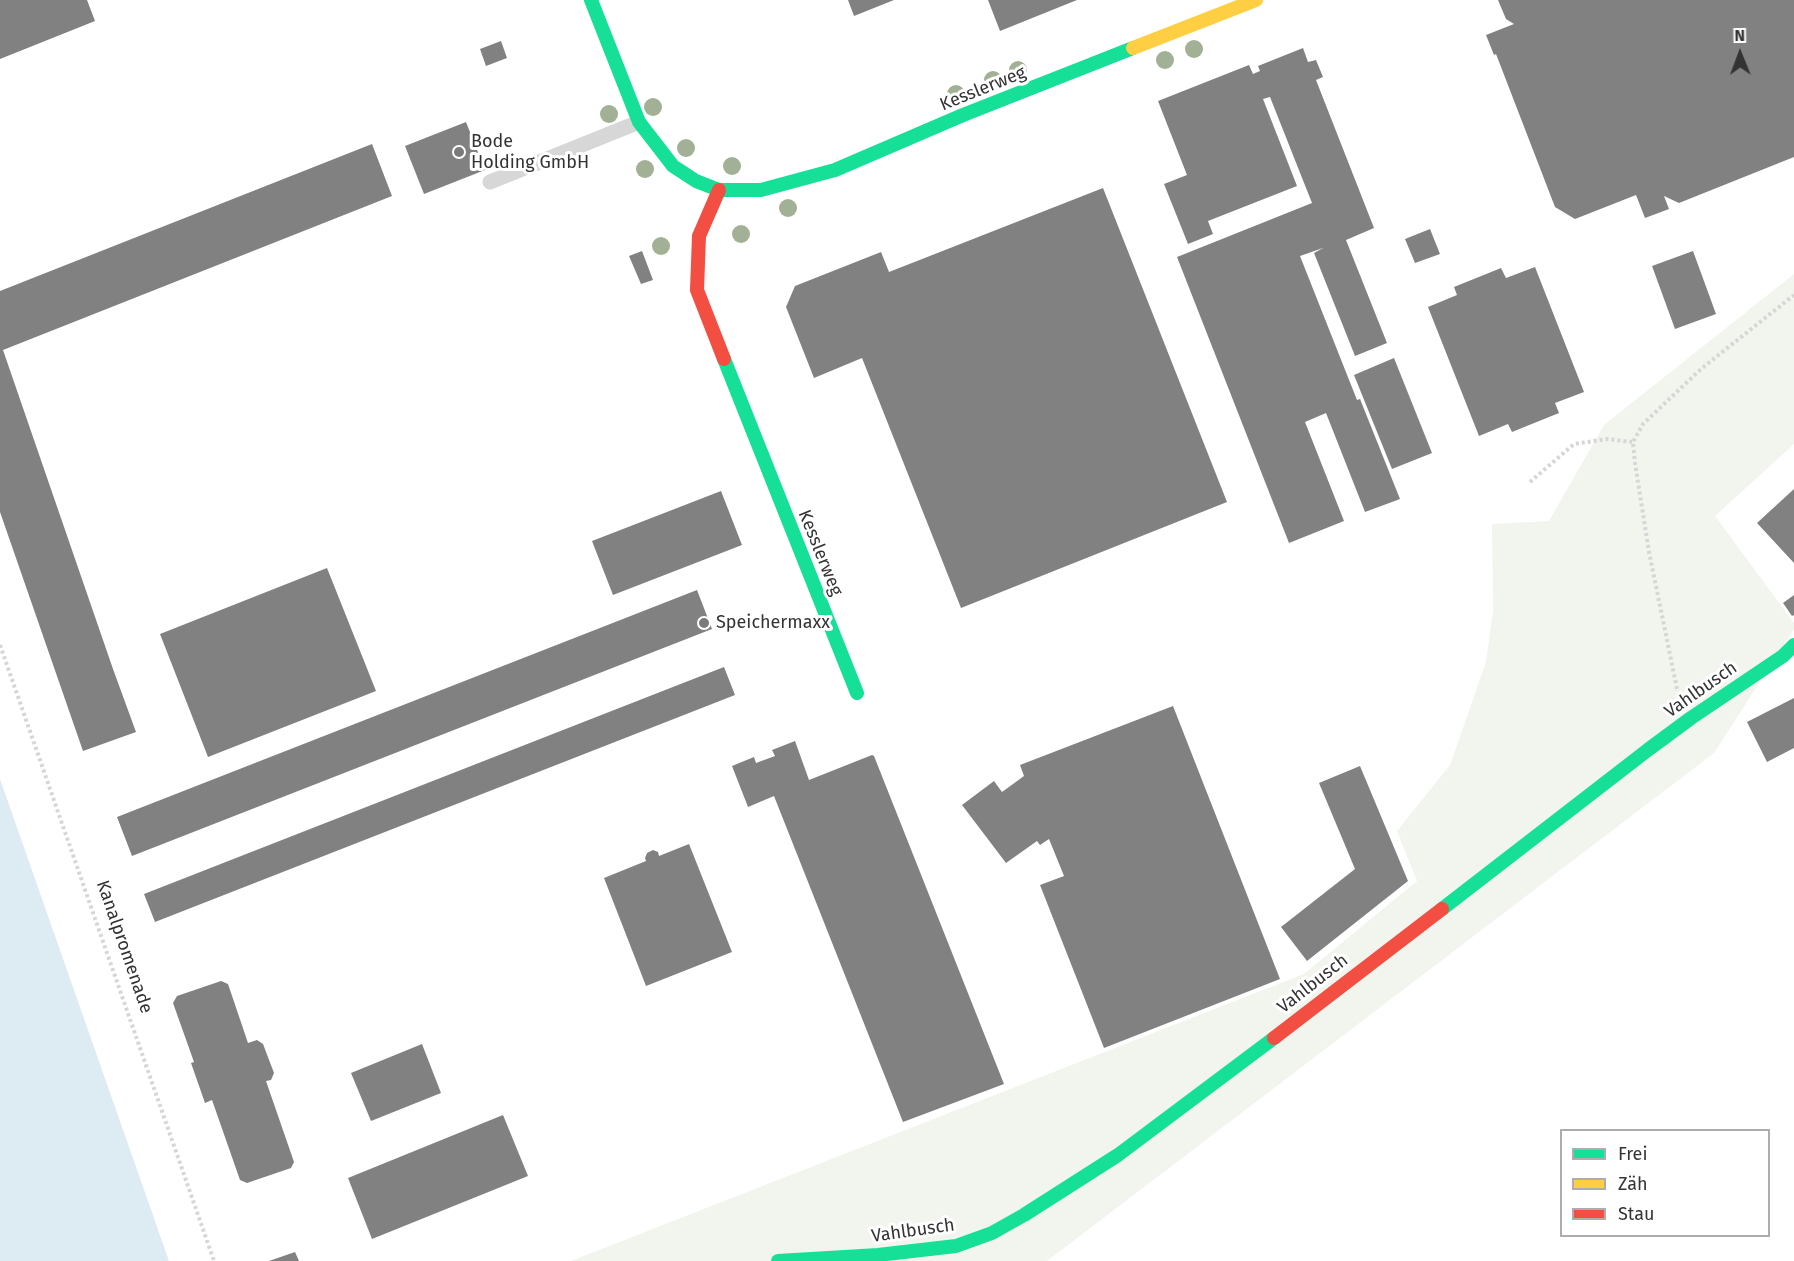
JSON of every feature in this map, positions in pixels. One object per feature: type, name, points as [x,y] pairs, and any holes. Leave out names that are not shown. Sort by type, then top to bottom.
[{"type":"street","name":"Kesslerweg","points":[[591,0],[639,122],[674,166],[696,181],[719,190],[761,190],[836,170],[963,116],[1256,0]]},
{"type":"street","name":"Kesslerweg","points":[[719,190],[699,236],[697,290],[857,693]]},
{"type":"street","name":"Vahlbusch","points":[[778,1261],[878,1255],[957,1246],[992,1233],[1024,1215],[1127,1148],[1691,718],[1783,656],[1794,645]]},
{"type":"lane","points":[[490,183],[566,144],[639,122]]},
{"type":"path","points":[[1691,718],[1677,689],[1658,598],[1649,552],[1634,442],[1643,424],[1701,369],[1794,295]]},
{"type":"path","points":[[1530,482],[1574,444],[1607,439],[1634,442]]},
{"type":"path","name":"Kanalpromenade","points":[[0,645],[214,1261]]},
{"type":"shaded area","points":[[1794,274],[1794,444],[1715,516],[1794,623],[1794,629],[1714,753],[1047,1261],[571,1261],[1304,974],[1417,881],[1397,831],[1450,765],[1486,662],[1493,611],[1492,524],[1549,521],[1604,425]]},
{"type":"shaded area","points":[[0,779],[169,1261],[0,1261]]},
{"type":"building","points":[[0,0],[87,0],[95,21],[0,59]]},
{"type":"building","points":[[848,0],[894,0],[854,16]]},
{"type":"building","points":[[988,0],[1077,0],[1000,31]]},
{"type":"building","points":[[1498,0],[1794,0],[1794,157],[1679,203],[1664,196],[1669,209],[1645,218],[1636,195],[1575,219],[1555,207],[1496,54],[1494,55],[1486,35],[1514,24],[1506,19]]},
{"type":"building","points":[[501,41],[507,58],[486,66],[480,49]]},
{"type":"building","points":[[1303,48],[1308,62],[1316,60],[1323,77],[1316,80],[1374,228],[1346,240],[1387,343],[1355,356],[1314,253],[1323,248],[1300,256],[1357,400],[1360,399],[1400,499],[1365,512],[1326,413],[1305,422],[1344,521],[1289,543],[1177,257],[1312,203],[1270,97],[1263,99],[1297,186],[1208,221],[1213,234],[1188,244],[1164,184],[1187,175],[1158,101],[1249,65],[1253,74],[1260,71],[1258,66]]},
{"type":"building","points":[[466,122],[485,170],[424,194],[405,146]]},
{"type":"building","points":[[372,144],[392,196],[3,350],[136,732],[83,751],[0,512],[0,291]]},
{"type":"building","points":[[1103,188],[1227,502],[961,608],[862,358],[814,378],[786,307],[795,286],[881,252],[889,272]]},
{"type":"building","points":[[1430,229],[1440,254],[1415,263],[1405,239]]},
{"type":"building","points":[[642,251],[653,280],[641,284],[629,256]]},
{"type":"building","points":[[1693,251],[1716,314],[1675,329],[1652,266]]},
{"type":"building","points":[[1535,267],[1584,392],[1555,403],[1559,413],[1512,432],[1508,424],[1479,436],[1428,307],[1457,295],[1454,287],[1501,268],[1506,278]]},
{"type":"building","points":[[1394,358],[1432,453],[1392,469],[1354,375]]},
{"type":"building","points":[[1794,489],[1794,563],[1757,523]]},
{"type":"building","points":[[721,491],[742,545],[613,595],[592,541]]},
{"type":"building","points":[[327,568],[376,691],[208,757],[160,634]]},
{"type":"building","points":[[697,590],[712,629],[132,856],[117,817]]},
{"type":"building","points":[[1794,595],[1794,615],[1792,616],[1783,603]]},
{"type":"building","points":[[724,667],[735,695],[155,922],[144,894]]},
{"type":"building","points":[[1794,698],[1794,748],[1767,762],[1747,722]]},
{"type":"building","points":[[1173,706],[1280,979],[1104,1048],[1040,885],[1064,876],[1049,839],[1040,845],[1037,841],[1006,863],[962,805],[994,781],[1002,792],[1024,776],[1020,765]]},
{"type":"building","points":[[795,741],[809,780],[874,756],[1004,1084],[903,1122],[774,796],[748,807],[732,766],[754,757],[756,763],[775,756],[772,750]]},
{"type":"building","points":[[1360,766],[1408,881],[1307,961],[1281,927],[1355,869],[1319,783]]},
{"type":"building","points":[[689,844],[732,952],[646,986],[604,878],[646,861],[647,853],[653,850],[658,852],[659,856]]},
{"type":"building","points":[[221,981],[228,984],[248,1043],[257,1040],[263,1044],[274,1073],[271,1080],[266,1081],[294,1162],[291,1168],[247,1183],[240,1180],[212,1100],[205,1103],[191,1063],[194,1062],[173,1003],[177,996]]},
{"type":"building","points":[[422,1044],[441,1093],[371,1121],[351,1073]]},
{"type":"building","points":[[503,1115],[528,1176],[372,1239],[348,1178]]},
{"type":"building","points":[[295,1252],[299,1261],[269,1261]]},
{"type":"traffic: fast","points":[[591,0],[639,122],[673,166],[696,181],[719,190],[761,190],[835,170],[963,115],[1133,48]]},
{"type":"traffic: fast","points":[[724,359],[857,693]]},
{"type":"traffic: fast","points":[[1442,909],[1649,749],[1783,656],[1794,645]]},
{"type":"traffic: fast","points":[[778,1261],[878,1255],[956,1246],[992,1233],[1118,1155],[1274,1038]]},
{"type":"traffic: slow","points":[[1133,48],[1256,0]]},
{"type":"traffic: jam","points":[[719,190],[699,236],[697,290],[724,359]]},
{"type":"traffic: jam","points":[[1274,1038],[1442,909]]},
{"type":"place","name":"Bode Holding GmbH","points":[[459,152]]},
{"type":"place","name":"Speichermaxx","points":[[704,623]]}]
